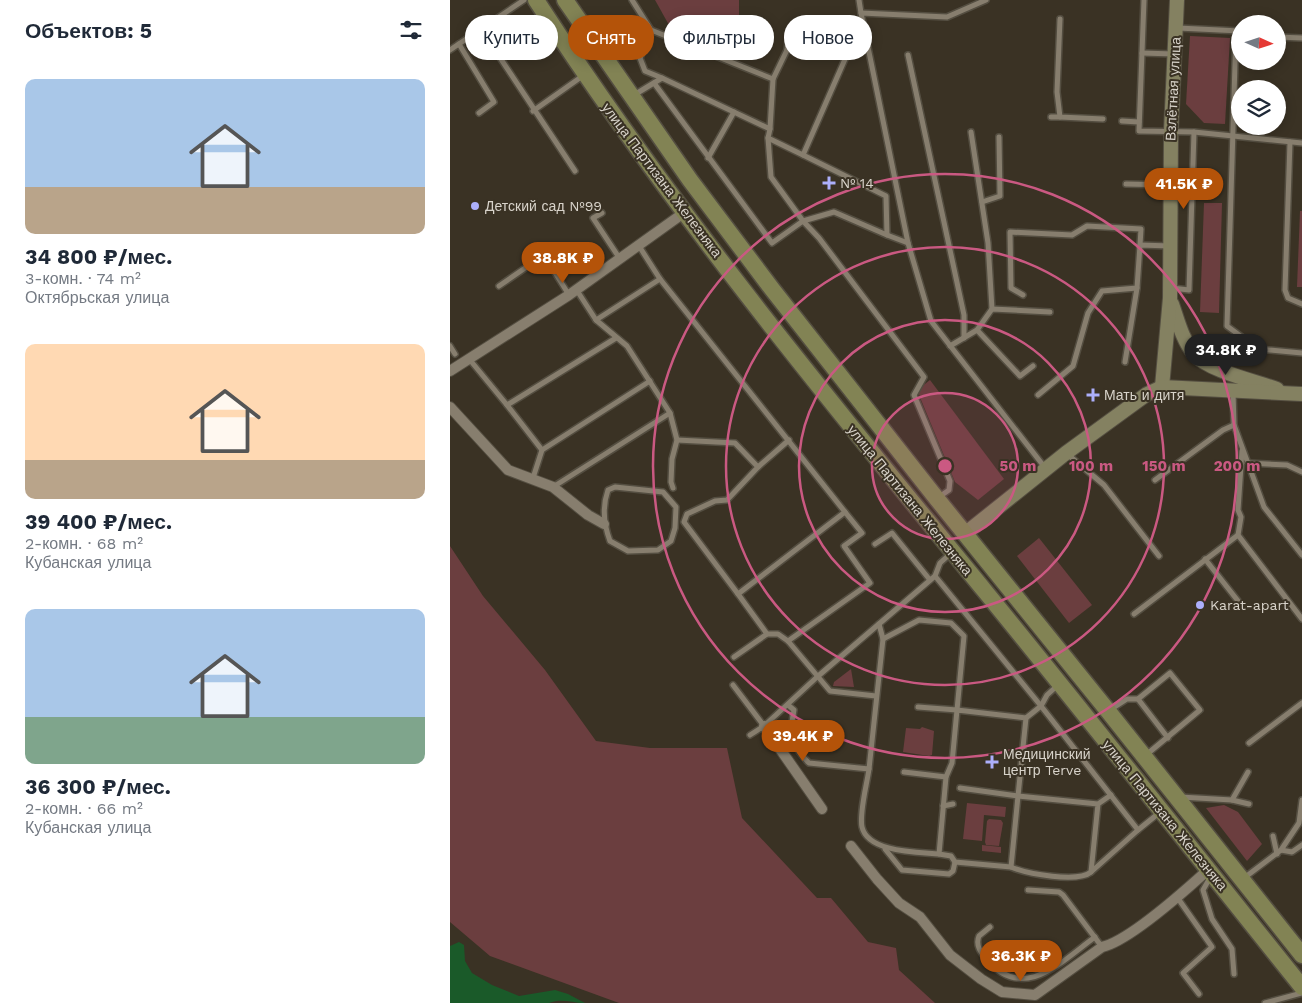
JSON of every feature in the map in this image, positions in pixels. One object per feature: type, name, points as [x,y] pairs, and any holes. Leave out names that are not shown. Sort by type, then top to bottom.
[{"type":"main road","name":"улица Партизана Железняка","points":[[536,0],[603,102],[848,424],[1060,683],[1302,987]]},
{"type":"main road","name":"улица Партизана Железняка","points":[[565,0],[576,15]]},
{"type":"main road","name":"Взлётная улица","points":[[1162,387],[1170,293],[1171,131],[1178,0]]},
{"type":"main road","name":"улица Партизана Железняка","points":[[606,60],[701,196],[937,499],[1302,955]]},
{"type":"main road","points":[[603,102],[605,94],[612,86],[627,91]]},
{"type":"main road","points":[[1170,293],[1182,334],[1195,354],[1206,364],[1296,393]]},
{"type":"main road","points":[[953,552],[966,533],[1066,453],[1147,394],[1162,387],[1296,393]]},
{"type":"street","points":[[450,371],[470,360],[573,292],[685,212]]},
{"type":"street","points":[[450,407],[508,470],[553,486],[588,515],[604,524]]},
{"type":"street","points":[[764,726],[822,809]]},
{"type":"street","points":[[851,846],[877,880],[899,902],[920,918],[950,955],[980,979],[1002,992],[1035,995],[1102,947],[1115,944],[1211,871]]},
{"type":"lane","points":[[502,15],[524,0]]},
{"type":"lane","points":[[632,0],[642,15]]},
{"type":"lane","points":[[859,0],[864,37],[908,244],[931,321],[1047,469]]},
{"type":"lane","points":[[861,13],[947,17],[986,0]]},
{"type":"lane","points":[[1144,0],[1138,132],[1194,132],[1302,142]]},
{"type":"lane","points":[[1060,19],[1057,92],[1060,117]]},
{"type":"lane","points":[[1176,28],[1231,31]]},
{"type":"lane","points":[[654,31],[773,79]]},
{"type":"lane","points":[[1286,37],[1302,38]]},
{"type":"lane","points":[[450,50],[465,40]]},
{"type":"lane","points":[[459,44],[494,102],[478,113]]},
{"type":"lane","points":[[1142,53],[1175,54]]},
{"type":"lane","points":[[908,55],[964,315],[964,338]]},
{"type":"lane","points":[[784,56],[773,79],[768,138],[771,177],[924,377],[914,395],[950,481],[949,490],[937,499]]},
{"type":"lane","points":[[501,60],[533,111],[575,171]]},
{"type":"lane","points":[[641,60],[645,70],[770,129]]},
{"type":"lane","points":[[803,155],[845,60]]},
{"type":"lane","points":[[1236,70],[1227,326],[1258,349],[1302,353]]},
{"type":"lane","points":[[533,111],[584,74]]},
{"type":"lane","points":[[627,91],[654,83],[662,78]]},
{"type":"lane","points":[[654,83],[772,243],[803,221],[834,212],[908,244]]},
{"type":"lane","points":[[708,158],[734,112]]},
{"type":"lane","points":[[1051,117],[1103,119]]},
{"type":"lane","points":[[1122,121],[1139,122]]},
{"type":"lane","points":[[950,346],[977,330],[992,309],[988,243],[971,132]]},
{"type":"lane","points":[[1170,293],[1189,290],[1194,132]]},
{"type":"lane","points":[[982,202],[1000,196],[999,137]]},
{"type":"lane","points":[[768,138],[886,196],[887,235]]},
{"type":"lane","points":[[1290,142],[1285,290],[1288,298],[1302,304]]},
{"type":"lane","points":[[1126,184],[1170,185]]},
{"type":"lane","points":[[602,213],[593,218],[620,259]]},
{"type":"lane","points":[[1023,295],[1011,288],[1010,232],[1072,235],[1087,226],[1141,229],[1136,288],[1126,362]]},
{"type":"lane","points":[[639,246],[660,279],[862,533],[844,546],[870,583],[788,641]]},
{"type":"lane","points":[[1140,246],[1171,246]]},
{"type":"lane","points":[[499,286],[544,255],[596,320],[627,346],[670,412],[677,440],[672,459],[671,482],[673,488]]},
{"type":"lane","points":[[596,320],[660,279]]},
{"type":"lane","points":[[1038,395],[1073,366],[1088,313],[1102,290],[1136,288]]},
{"type":"lane","points":[[992,309],[1050,312]]},
{"type":"lane","points":[[977,330],[1020,376],[1033,366]]},
{"type":"lane","points":[[507,405],[616,338]]},
{"type":"lane","points":[[450,346],[455,354]]},
{"type":"lane","points":[[470,360],[542,450]]},
{"type":"lane","points":[[533,478],[542,450],[650,381]]},
{"type":"lane","points":[[1233,391],[1234,425],[1264,507],[1302,555]]},
{"type":"lane","points":[[553,486],[670,412]]},
{"type":"lane","points":[[1155,480],[1223,430],[1234,425]]},
{"type":"lane","points":[[677,440],[735,443],[758,467]]},
{"type":"lane","points":[[768,634],[684,522],[686,514],[715,501],[727,500],[758,467],[789,440]]},
{"type":"lane","points":[[1134,614],[1238,535],[1241,517],[1238,510],[1242,451]]},
{"type":"lane","points":[[1066,453],[1104,485],[1159,556]]},
{"type":"lane","points":[[1247,463],[1287,464],[1302,472]]},
{"type":"lane","points":[[615,487],[663,492],[676,507],[675,528],[670,540],[658,550],[628,551],[610,541],[604,524],[606,496],[608,490],[615,487]]},
{"type":"lane","points":[[738,594],[845,512]]},
{"type":"lane","points":[[875,544],[892,533],[930,580]]},
{"type":"lane","points":[[1238,535],[1302,619]]},
{"type":"lane","points":[[750,735],[764,726],[817,677],[935,576],[940,563],[953,552]]},
{"type":"lane","points":[[1205,559],[1242,606]]},
{"type":"lane","points":[[935,576],[1041,706],[1138,830]]},
{"type":"lane","points":[[883,639],[918,620],[951,623],[964,636],[952,763],[946,777],[939,854]]},
{"type":"lane","points":[[879,624],[883,639],[862,828],[885,849],[896,865],[904,870],[949,874],[953,871],[955,862],[951,856],[952,849]]},
{"type":"lane","points":[[734,657],[768,634],[778,634],[788,641],[830,691],[876,696]]},
{"type":"lane","points":[[1108,711],[1127,699],[1138,699],[1170,672],[1200,710],[1168,738],[1143,756]]},
{"type":"lane","points":[[918,707],[1026,718],[1041,706],[1048,695],[1060,683]]},
{"type":"lane","points":[[733,685],[764,726]]},
{"type":"lane","points":[[1138,699],[1168,738]]},
{"type":"lane","points":[[1249,743],[1302,703]]},
{"type":"lane","points":[[788,704],[794,710],[791,727],[792,740],[809,763],[869,769]]},
{"type":"lane","points":[[1012,867],[1026,718]]},
{"type":"lane","points":[[904,772],[946,777]]},
{"type":"lane","points":[[1232,800],[1248,772]]},
{"type":"lane","points":[[960,788],[1098,804],[1111,795]]},
{"type":"lane","points":[[1177,797],[1232,800],[1249,804]]},
{"type":"lane","points":[[1242,880],[1279,852],[1299,823],[1302,800]]},
{"type":"lane","points":[[943,806],[953,804]]},
{"type":"lane","points":[[1091,872],[1098,804]]},
{"type":"lane","points":[[955,862],[1012,867],[1020,871],[1075,878],[1083,877],[1162,810]]},
{"type":"lane","points":[[1273,836],[1279,852]]},
{"type":"lane","points":[[1279,852],[1292,852],[1302,844]]},
{"type":"lane","points":[[885,849],[951,856]]},
{"type":"lane","points":[[1211,871],[1203,890],[1212,919],[1232,949],[1234,974]]},
{"type":"lane","points":[[1028,890],[1063,894],[1102,947]]},
{"type":"lane","points":[[1177,897],[1212,947],[1183,973],[1199,994]]},
{"type":"lane","points":[[990,927],[978,936],[977,945],[987,960],[1001,974],[1023,980],[1039,977],[1095,937]]},
{"type":"lane","points":[[1265,1003],[1302,993]]},
{"type":"shaded area","points":[[655,0],[739,0],[739,15],[664,16]]},
{"type":"shaded area","points":[[1190,36],[1230,38],[1225,124],[1204,123],[1186,104]]},
{"type":"shaded area","points":[[1204,203],[1222,203],[1219,313],[1200,312]]},
{"type":"shaded area","points":[[1300,211],[1302,211],[1302,287],[1297,287]]},
{"type":"shaded area","points":[[930,380],[1004,479],[978,500],[955,482],[917,390]]},
{"type":"shaded area","points":[[1039,538],[1092,605],[1069,623],[1017,556]]},
{"type":"shaded area","points":[[450,546],[483,596],[545,670],[596,741],[650,748],[727,748],[742,818],[817,898],[831,898],[868,942],[896,948],[899,970],[935,1003],[619,1003],[490,956],[450,922]]},
{"type":"shaded area","points":[[851,669],[854,687],[833,686],[834,682]]},
{"type":"shaded area","points":[[922,727],[934,731],[932,755],[903,752],[906,728],[920,729]]},
{"type":"shaded area","points":[[967,803],[1006,807],[1005,817],[984,815],[982,841],[963,839]]},
{"type":"shaded area","points":[[1224,805],[1238,812],[1262,844],[1247,861],[1206,808]]},
{"type":"shaded area","points":[[989,819],[1001,820],[1003,823],[999,846],[986,845],[987,821]]},
{"type":"shaded area","points":[[982,845],[1001,847],[1001,853],[982,851]]},
{"type":"shaded area","points":[[459,942],[464,945],[465,961],[472,973],[492,985],[519,996],[555,990],[585,1003],[562,1001],[549,1003],[450,1003],[450,946]]},
{"type":"place","name":"№ 14","points":[[829,183]]},
{"type":"place","name":"Детский сад №99","points":[[475,206]]},
{"type":"place","name":"Мать и дитя","points":[[1093,395]]},
{"type":"place","name":"Karat-apart","points":[[1200,605]]},
{"type":"place","name":"Медицинский центр Terve","points":[[992,762]]}]
